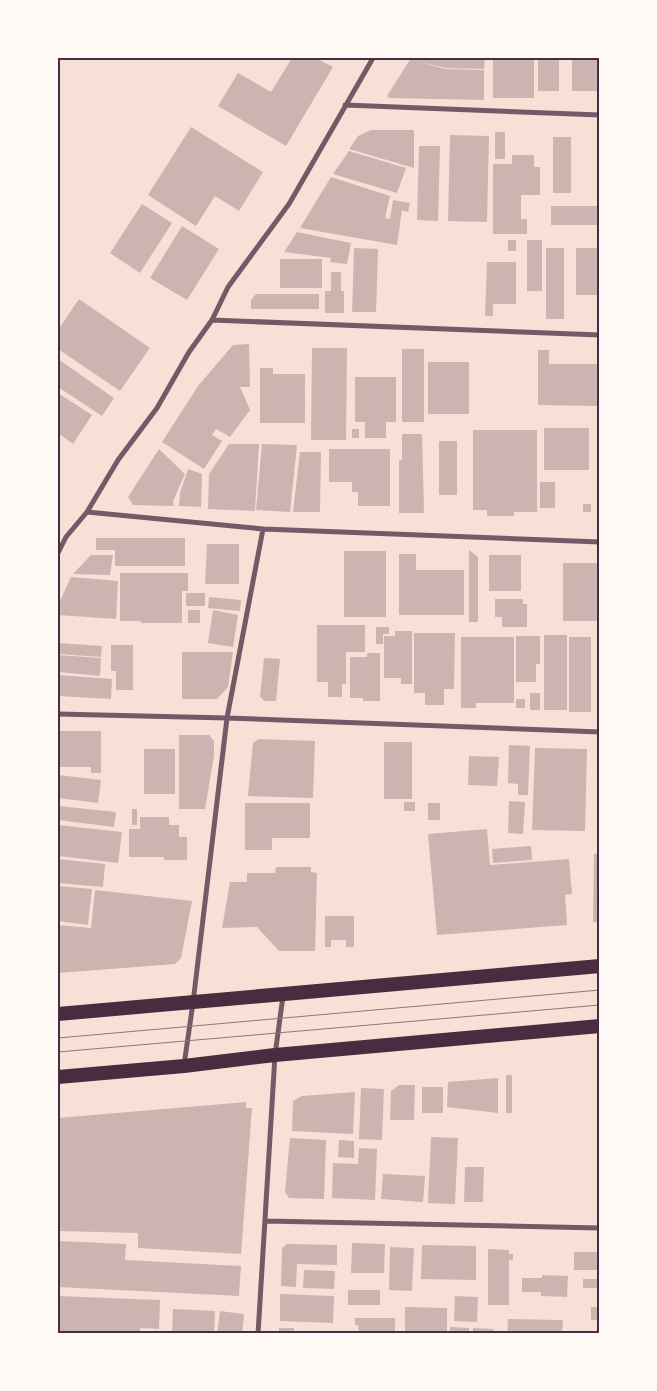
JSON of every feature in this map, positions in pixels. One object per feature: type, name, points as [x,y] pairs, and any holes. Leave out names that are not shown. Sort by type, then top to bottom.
[{"type":"highway","points":[[58,1014],[600,966]]},
{"type":"highway","points":[[58,1077],[184,1066],[275,1055],[600,1026]]},
{"type":"street","points":[[58,553],[66,537],[87,512],[118,460],[158,408],[189,352],[212,320],[228,287],[289,204],[373,58]]},
{"type":"street","points":[[345,105],[600,115]]},
{"type":"street","points":[[212,320],[600,335]]},
{"type":"street","points":[[87,512],[263,529],[600,542]]},
{"type":"street","points":[[184,1066],[227,718],[263,529]]},
{"type":"street","points":[[58,714],[227,718],[600,732]]},
{"type":"street","points":[[258,1334],[275,1055],[283,993]]},
{"type":"street","points":[[264,1221],[600,1228]]},
{"type":"building","points":[[292,58],[316,58],[333,67],[286,146],[218,106],[238,73],[271,92]]},
{"type":"building","points":[[411,58],[485,58],[484,69],[446,68],[419,62],[445,69],[484,70],[484,100],[389,98],[387,96]]},
{"type":"building","points":[[493,58],[534,58],[534,98],[493,98]]},
{"type":"building","points":[[538,58],[559,58],[559,91],[538,91]]},
{"type":"building","points":[[572,58],[600,58],[600,91],[572,91]]},
{"type":"building","points":[[191,127],[263,172],[239,211],[215,196],[196,226],[148,195]]},
{"type":"building","points":[[371,130],[414,130],[414,168],[349,149],[358,136]]},
{"type":"building","points":[[495,132],[505,132],[505,159],[495,159]]},
{"type":"building","points":[[450,135],[489,136],[487,222],[448,221]]},
{"type":"building","points":[[553,137],[571,137],[571,193],[553,193]]},
{"type":"building","points":[[419,146],[440,146],[438,221],[417,220]]},
{"type":"building","points":[[349,151],[406,168],[397,193],[333,174]]},
{"type":"building","points":[[512,155],[534,155],[534,167],[540,167],[540,195],[521,195],[521,219],[527,219],[527,234],[493,234],[493,164],[512,164]]},
{"type":"building","points":[[331,177],[390,196],[385,218],[390,219],[393,200],[410,203],[408,212],[402,210],[397,245],[300,228]]},
{"type":"building","points":[[142,204],[172,223],[140,273],[110,253]]},
{"type":"building","points":[[551,206],[600,206],[600,225],[551,225]]},
{"type":"building","points":[[182,226],[219,249],[187,300],[150,278]]},
{"type":"building","points":[[297,232],[351,243],[347,264],[330,262],[331,258],[284,252]]},
{"type":"building","points":[[508,240],[516,240],[516,251],[508,251]]},
{"type":"building","points":[[527,240],[542,240],[542,291],[527,291]]},
{"type":"building","points":[[354,248],[378,249],[376,312],[352,312]]},
{"type":"building","points":[[546,248],[564,248],[564,319],[546,319]]},
{"type":"building","points":[[576,248],[600,248],[600,295],[576,295]]},
{"type":"building","points":[[280,259],[322,259],[322,288],[280,288]]},
{"type":"building","points":[[487,262],[516,262],[516,304],[493,304],[493,316],[485,316]]},
{"type":"building","points":[[331,272],[341,272],[341,291],[344,291],[344,313],[325,313],[325,291],[331,291]]},
{"type":"building","points":[[256,294],[319,294],[319,309],[251,309],[251,300]]},
{"type":"building","points":[[79,299],[150,348],[120,391],[58,349],[58,330]]},
{"type":"building","points":[[249,344],[250,387],[240,387],[250,410],[230,437],[216,429],[212,435],[222,441],[204,469],[162,442],[198,386],[233,345]]},
{"type":"building","points":[[312,348],[347,348],[346,440],[311,440]]},
{"type":"building","points":[[402,349],[424,349],[424,422],[402,422]]},
{"type":"building","points":[[538,350],[549,350],[549,364],[599,364],[599,406],[538,405]]},
{"type":"building","points":[[58,359],[114,398],[102,416],[58,387]]},
{"type":"building","points":[[428,362],[469,362],[469,414],[428,414]]},
{"type":"building","points":[[260,368],[273,368],[273,374],[305,374],[305,423],[260,423]]},
{"type":"building","points":[[355,377],[396,377],[396,422],[386,422],[386,438],[365,438],[365,422],[355,422]]},
{"type":"building","points":[[58,393],[92,415],[73,444],[58,433]]},
{"type":"building","points":[[544,428],[589,428],[589,470],[544,470]]},
{"type":"building","points":[[352,429],[359,429],[359,438],[352,438]]},
{"type":"building","points":[[473,430],[537,430],[537,512],[514,512],[514,516],[487,516],[487,510],[473,510]]},
{"type":"building","points":[[402,434],[422,434],[424,513],[399,513],[399,460],[402,460]]},
{"type":"building","points":[[439,441],[457,441],[457,495],[439,495]]},
{"type":"building","points":[[229,444],[259,444],[255,511],[208,509],[209,474]]},
{"type":"building","points":[[262,444],[297,445],[290,512],[256,510]]},
{"type":"building","points":[[159,449],[185,474],[173,501],[174,506],[133,505],[128,497]]},
{"type":"building","points":[[329,449],[390,449],[390,506],[358,506],[358,492],[352,492],[352,482],[329,482]]},
{"type":"building","points":[[300,452],[321,452],[320,512],[293,512]]},
{"type":"building","points":[[188,469],[202,474],[201,507],[179,506],[180,493]]},
{"type":"building","points":[[540,482],[555,482],[555,508],[540,508]]},
{"type":"building","points":[[583,504],[591,504],[591,512],[583,512]]},
{"type":"building","points":[[96,538],[185,538],[185,566],[115,566],[115,550],[96,550]]},
{"type":"building","points":[[207,544],[239,544],[239,584],[205,584]]},
{"type":"building","points":[[469,550],[478,557],[478,622],[469,622]]},
{"type":"building","points":[[344,551],[386,551],[386,617],[344,617]]},
{"type":"building","points":[[399,554],[416,554],[416,570],[464,570],[464,615],[399,615]]},
{"type":"building","points":[[91,555],[113,555],[110,575],[73,574]]},
{"type":"building","points":[[489,555],[521,555],[521,591],[489,591]]},
{"type":"building","points":[[563,563],[598,563],[598,621],[563,621]]},
{"type":"building","points":[[120,573],[188,573],[188,591],[182,591],[182,623],[120,621]]},
{"type":"building","points":[[71,577],[118,581],[116,619],[58,615],[58,605]]},
{"type":"building","points":[[186,593],[205,593],[205,606],[186,606]]},
{"type":"building","points":[[209,597],[241,600],[240,611],[208,608]]},
{"type":"building","points":[[495,599],[523,599],[523,604],[527,604],[527,627],[502,627],[502,617],[495,617]]},
{"type":"building","points":[[188,610],[200,610],[200,623],[188,623]]},
{"type":"building","points":[[213,610],[238,615],[233,647],[208,643]]},
{"type":"building","points":[[317,625],[365,625],[365,652],[346,652],[346,684],[342,684],[342,697],[328,697],[328,682],[317,682]]},
{"type":"building","points":[[376,627],[389,627],[389,634],[383,634],[383,644],[376,644]]},
{"type":"building","points":[[395,631],[412,631],[412,684],[401,684],[401,678],[384,678],[384,636],[395,636]]},
{"type":"building","points":[[414,633],[455,633],[454,689],[444,689],[444,705],[425,705],[425,693],[414,693]]},
{"type":"building","points":[[544,635],[567,635],[567,710],[544,710]]},
{"type":"building","points":[[516,636],[540,636],[540,664],[536,664],[536,682],[516,682]]},
{"type":"building","points":[[461,637],[514,637],[514,703],[476,703],[476,708],[461,708]]},
{"type":"building","points":[[569,637],[591,637],[591,712],[569,712]]},
{"type":"building","points":[[58,643],[102,646],[101,657],[58,654]]},
{"type":"building","points":[[111,645],[133,645],[133,690],[116,690],[116,671],[111,671]]},
{"type":"building","points":[[182,652],[233,652],[228,687],[217,699],[182,699]]},
{"type":"building","points":[[367,653],[380,653],[380,701],[363,701],[363,698],[350,698],[350,657],[367,657]]},
{"type":"building","points":[[58,655],[101,658],[100,676],[58,672]]},
{"type":"building","points":[[264,658],[280,659],[276,701],[264,701],[260,696]]},
{"type":"building","points":[[58,675],[112,679],[111,699],[58,696]]},
{"type":"building","points":[[530,693],[540,693],[540,710],[530,710]]},
{"type":"building","points":[[516,699],[525,699],[525,708],[516,708]]},
{"type":"building","points":[[58,731],[101,731],[101,773],[91,773],[91,767],[58,767]]},
{"type":"building","points":[[179,735],[209,735],[214,741],[214,756],[205,809],[179,809]]},
{"type":"building","points":[[259,739],[315,741],[313,798],[248,796],[253,743]]},
{"type":"building","points":[[384,742],[412,742],[412,799],[384,799]]},
{"type":"building","points":[[509,745],[530,746],[528,795],[518,795],[518,784],[508,783]]},
{"type":"building","points":[[535,748],[587,749],[585,831],[532,830]]},
{"type":"building","points":[[144,749],[175,749],[175,794],[144,794]]},
{"type":"building","points":[[469,756],[499,757],[497,786],[468,785]]},
{"type":"building","points":[[58,775],[101,780],[98,803],[58,798]]},
{"type":"building","points":[[509,801],[525,802],[523,834],[508,833]]},
{"type":"building","points":[[404,802],[415,802],[415,811],[404,811]]},
{"type":"building","points":[[245,803],[310,803],[310,838],[272,838],[272,850],[245,850]]},
{"type":"building","points":[[428,803],[440,803],[440,820],[428,820]]},
{"type":"building","points":[[58,806],[116,812],[114,827],[58,820]]},
{"type":"building","points":[[132,809],[137,809],[137,825],[132,825]]},
{"type":"building","points":[[140,817],[169,817],[169,825],[179,825],[179,837],[187,837],[187,860],[164,860],[164,857],[129,857],[129,829],[140,829]]},
{"type":"building","points":[[58,825],[122,832],[118,863],[58,856]]},
{"type":"building","points":[[487,829],[490,865],[569,859],[572,894],[565,895],[567,925],[437,935],[428,834]]},
{"type":"building","points":[[531,846],[532,860],[493,863],[492,849]]},
{"type":"building","points":[[600,853],[600,922],[593,922],[594,854]]},
{"type":"building","points":[[58,859],[105,864],[103,887],[58,883]]},
{"type":"building","points":[[276,867],[311,867],[311,872],[317,873],[315,951],[279,951],[257,927],[222,928],[230,882],[247,882],[247,873],[275,873]]},
{"type":"building","points":[[58,886],[92,889],[88,925],[58,921]]},
{"type":"building","points":[[95,890],[192,901],[181,958],[175,964],[58,973],[58,925],[91,928]]},
{"type":"building","points":[[325,916],[354,916],[354,947],[346,947],[346,940],[331,940],[331,947],[325,947]]},
{"type":"building","points":[[506,1075],[512,1075],[512,1113],[506,1113]]},
{"type":"building","points":[[498,1078],[498,1113],[447,1107],[448,1082]]},
{"type":"building","points":[[399,1085],[415,1085],[414,1120],[390,1120],[391,1091]]},
{"type":"building","points":[[422,1087],[443,1087],[443,1113],[422,1113]]},
{"type":"building","points":[[361,1088],[384,1089],[382,1140],[359,1139]]},
{"type":"building","points":[[355,1092],[353,1134],[292,1131],[293,1101],[302,1096]]},
{"type":"building","points":[[246,1102],[246,1108],[252,1108],[241,1254],[138,1248],[138,1233],[58,1231],[58,1118]]},
{"type":"building","points":[[431,1137],[458,1138],[455,1204],[428,1203]]},
{"type":"building","points":[[290,1138],[326,1140],[324,1199],[289,1198],[285,1192]]},
{"type":"building","points":[[339,1140],[354,1141],[354,1158],[338,1157]]},
{"type":"building","points":[[359,1148],[377,1149],[375,1200],[332,1198],[333,1163],[358,1164]]},
{"type":"building","points":[[465,1167],[484,1167],[483,1202],[464,1202]]},
{"type":"building","points":[[383,1174],[425,1176],[423,1202],[381,1199]]},
{"type":"building","points":[[58,1241],[126,1244],[125,1260],[241,1266],[239,1296],[58,1287]]},
{"type":"building","points":[[352,1243],[385,1244],[384,1273],[351,1273]]},
{"type":"building","points":[[287,1244],[337,1245],[337,1265],[297,1264],[296,1287],[281,1286],[282,1248]]},
{"type":"building","points":[[422,1245],[476,1246],[476,1280],[421,1279]]},
{"type":"building","points":[[390,1247],[414,1248],[412,1291],[389,1290]]},
{"type":"building","points":[[488,1249],[509,1250],[509,1254],[513,1254],[513,1260],[509,1260],[509,1305],[488,1305]]},
{"type":"building","points":[[574,1252],[600,1252],[600,1270],[574,1270]]},
{"type":"building","points":[[304,1270],[335,1271],[334,1289],[303,1288]]},
{"type":"building","points":[[542,1275],[568,1276],[567,1297],[541,1296],[541,1292],[522,1292],[522,1278],[542,1278]]},
{"type":"building","points":[[583,1279],[600,1279],[600,1288],[583,1288]]},
{"type":"building","points":[[348,1290],[380,1290],[380,1305],[348,1305]]},
{"type":"building","points":[[280,1294],[334,1296],[333,1323],[280,1321]]},
{"type":"building","points":[[58,1296],[160,1300],[159,1329],[140,1328],[140,1334],[58,1333]]},
{"type":"building","points":[[455,1296],[478,1297],[477,1322],[454,1321]]},
{"type":"building","points":[[405,1307],[447,1308],[447,1331],[405,1331]]},
{"type":"building","points":[[591,1307],[600,1307],[600,1320],[591,1320]]},
{"type":"building","points":[[173,1309],[215,1311],[214,1334],[172,1334]]},
{"type":"building","points":[[220,1311],[244,1314],[242,1334],[217,1334]]},
{"type":"building","points":[[355,1318],[395,1318],[395,1334],[359,1334],[358,1325],[355,1325]]},
{"type":"building","points":[[508,1319],[563,1320],[562,1334],[507,1334]]},
{"type":"building","points":[[450,1327],[469,1328],[469,1334],[450,1334]]},
{"type":"building","points":[[279,1328],[294,1328],[294,1334],[279,1334]]},
{"type":"building","points":[[473,1328],[494,1329],[494,1334],[473,1334]]},
{"type":"tram line","points":[[58,1038],[600,990]]},
{"type":"tram line","points":[[58,1052],[600,1005]]}]
